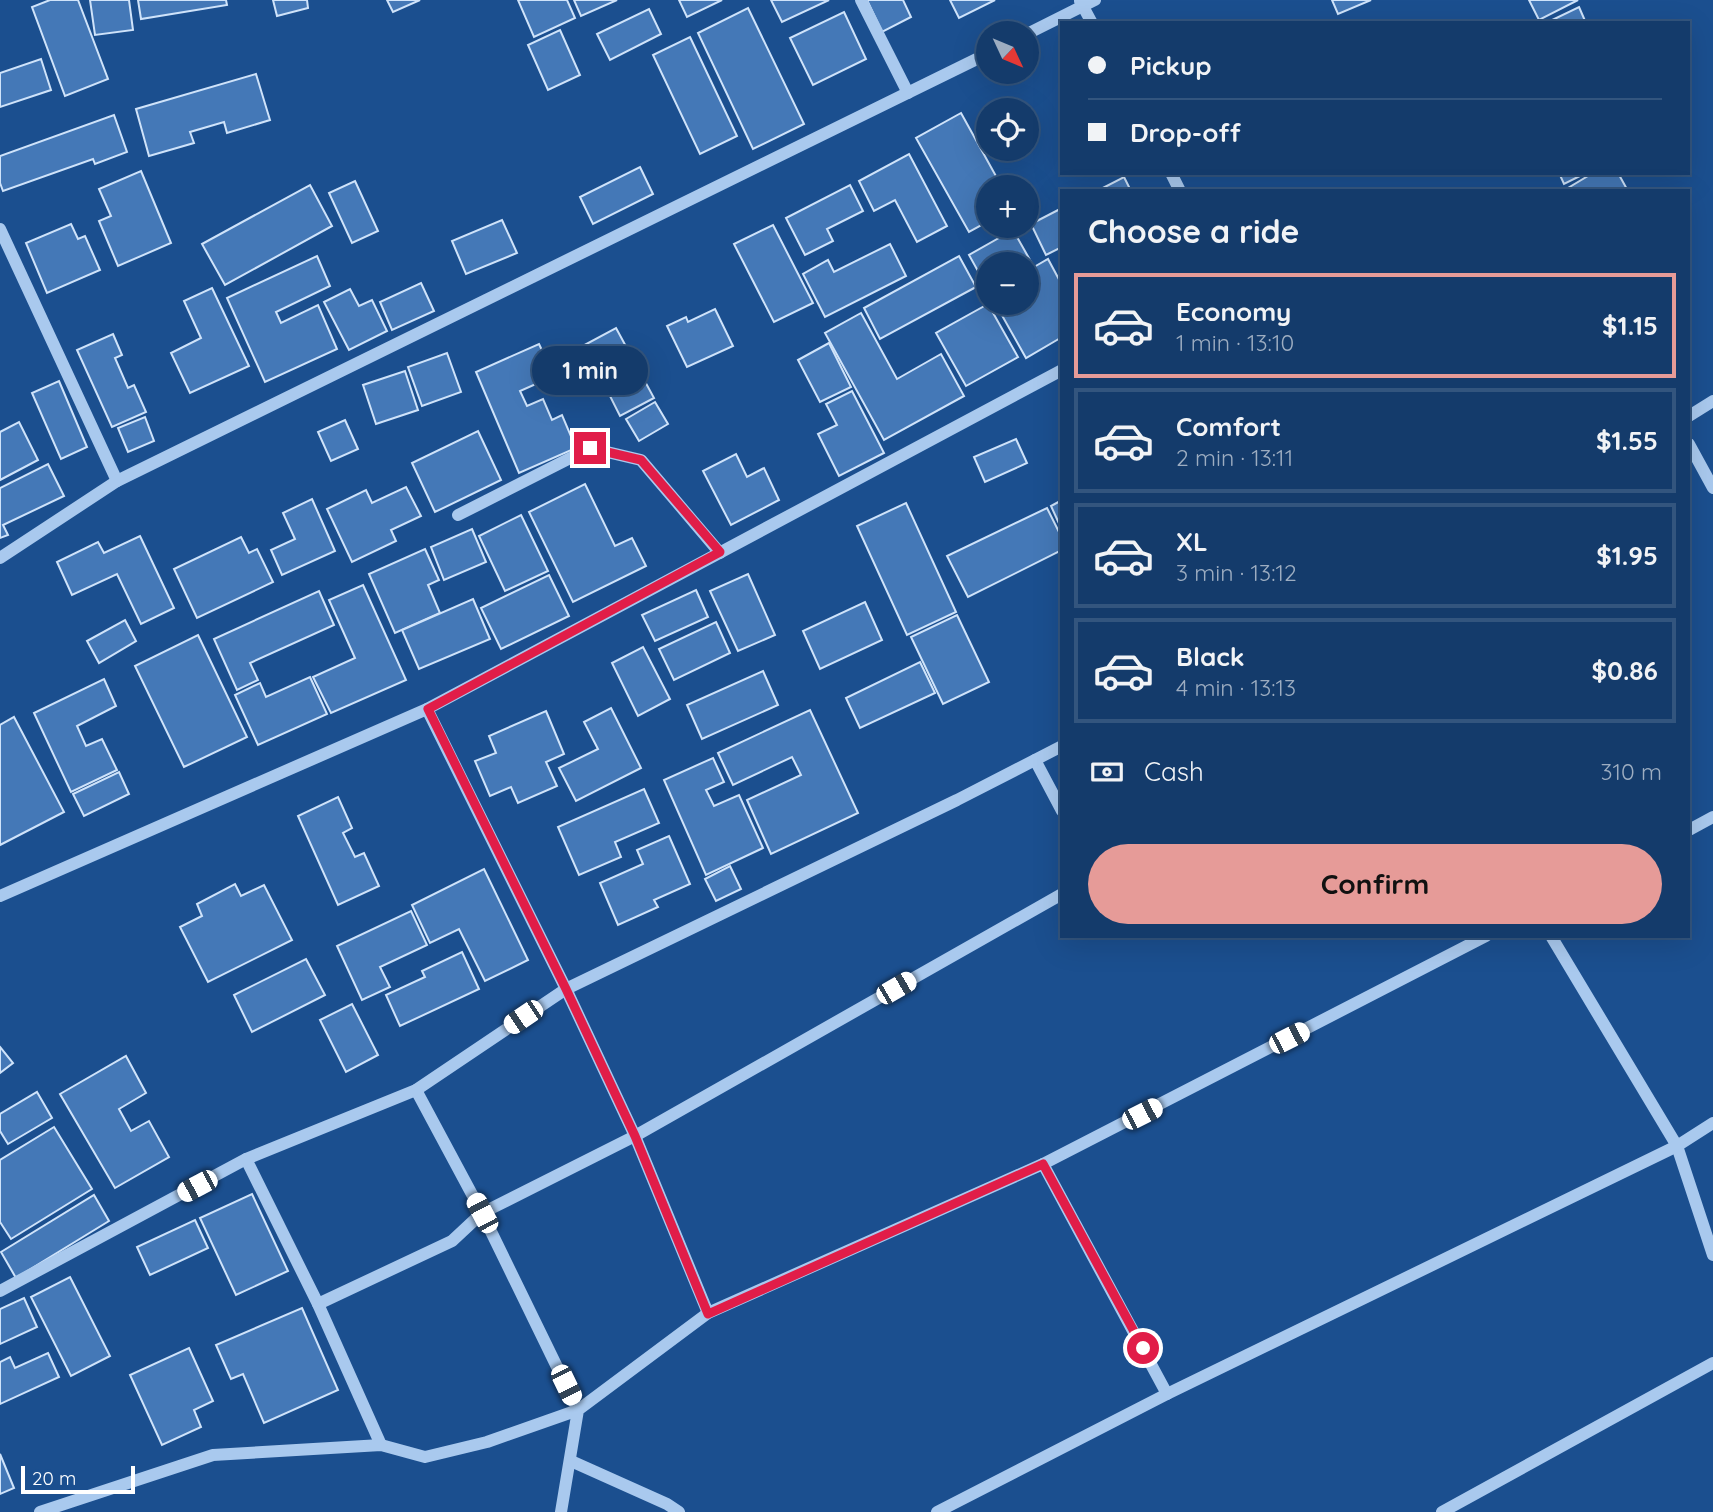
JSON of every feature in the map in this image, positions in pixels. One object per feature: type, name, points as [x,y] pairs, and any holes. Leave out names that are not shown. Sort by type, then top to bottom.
[{"type":"street","points":[[861,0],[908,93]]},
{"type":"street","points":[[1040,27],[1082,3],[1095,0]]},
{"type":"street","points":[[1082,3],[1091,21]]},
{"type":"street","points":[[0,558],[117,481],[976,59]]},
{"type":"street","points":[[0,229],[117,481]]},
{"type":"street","points":[[0,895],[428,709],[1060,371]]},
{"type":"street","points":[[1690,415],[1713,401]]},
{"type":"street","points":[[1690,446],[1713,488]]},
{"type":"street","points":[[458,515],[590,448],[641,460],[720,552]]},
{"type":"street","points":[[428,709],[635,1136],[708,1314]]},
{"type":"street","points":[[0,1291],[246,1159],[416,1090],[566,989],[957,800],[1060,747]]},
{"type":"street","points":[[1035,760],[1060,807]]},
{"type":"street","points":[[1690,829],[1713,817]]},
{"type":"street","points":[[318,1304],[452,1241],[482,1213],[635,1136],[1060,895]]},
{"type":"street","points":[[40,1512],[213,1455],[381,1445],[425,1457],[487,1442],[578,1410],[708,1314],[1043,1164],[1482,938]]},
{"type":"street","points":[[1552,938],[1677,1146],[1713,1255]]},
{"type":"street","points":[[416,1090],[482,1213],[578,1410],[561,1512]]},
{"type":"street","points":[[937,1512],[1167,1394],[1677,1146],[1713,1123]]},
{"type":"street","points":[[246,1159],[318,1304],[381,1445]]},
{"type":"street","points":[[1043,1164],[1167,1394]]},
{"type":"street","points":[[1442,1512],[1713,1363]]},
{"type":"street","points":[[570,1461],[667,1504],[679,1512]]},
{"type":"building","points":[[50,0],[78,0],[108,79],[65,96],[32,7]]},
{"type":"building","points":[[90,0],[129,0],[133,30],[95,35]]},
{"type":"building","points":[[138,0],[226,0],[227,5],[141,19]]},
{"type":"building","points":[[273,0],[307,0],[308,8],[277,16]]},
{"type":"building","points":[[387,0],[420,0],[393,12]]},
{"type":"building","points":[[518,0],[567,0],[575,18],[534,37]]},
{"type":"building","points":[[574,0],[617,0],[581,16]]},
{"type":"building","points":[[679,0],[722,0],[687,17]]},
{"type":"building","points":[[771,0],[829,0],[782,22]]},
{"type":"building","points":[[867,0],[903,0],[911,17],[882,32]]},
{"type":"building","points":[[950,0],[995,0],[959,18]]},
{"type":"building","points":[[1332,0],[1371,0],[1338,14]]},
{"type":"building","points":[[1529,0],[1578,0],[1539,20]]},
{"type":"building","points":[[1579,7],[1585,21],[1550,21]]},
{"type":"building","points":[[748,8],[804,124],[753,149],[698,33]]},
{"type":"building","points":[[649,9],[661,34],[610,60],[597,34]]},
{"type":"building","points":[[844,12],[866,59],[813,85],[790,38]]},
{"type":"building","points":[[560,30],[580,75],[548,90],[528,45]]},
{"type":"building","points":[[690,37],[737,136],[700,154],[653,55]]},
{"type":"building","points":[[41,59],[51,90],[0,107],[0,73]]},
{"type":"building","points":[[256,74],[270,120],[227,133],[224,122],[190,132],[194,143],[149,156],[136,109]]},
{"type":"building","points":[[961,113],[976,140],[976,161],[988,161],[995,175],[976,175],[976,228],[969,232],[916,138]]},
{"type":"building","points":[[114,115],[127,152],[95,164],[93,159],[3,191],[0,183],[0,156]]},
{"type":"building","points":[[909,154],[947,226],[917,242],[895,200],[874,211],[859,181]]},
{"type":"building","points":[[640,167],[653,194],[593,224],[580,197]]},
{"type":"building","points":[[141,171],[171,243],[118,266],[99,221],[111,216],[99,189]]},
{"type":"building","points":[[1560,175],[1582,175],[1564,184]]},
{"type":"building","points":[[1590,175],[1619,175],[1627,189],[1566,189]]},
{"type":"building","points":[[1124,177],[1130,189],[1101,189]]},
{"type":"building","points":[[355,181],[378,231],[352,243],[329,193]]},
{"type":"building","points":[[310,185],[332,226],[225,285],[202,244]]},
{"type":"building","points":[[850,185],[863,211],[827,229],[833,241],[805,255],[786,218]]},
{"type":"building","points":[[1060,209],[1060,248],[1046,255],[1038,238],[1039,220]]},
{"type":"building","points":[[502,220],[517,253],[466,274],[452,241]]},
{"type":"building","points":[[71,224],[78,239],[85,236],[100,270],[47,293],[26,243]]},
{"type":"building","points":[[773,225],[813,303],[774,322],[734,244]]},
{"type":"building","points":[[999,238],[1018,238],[1025,252],[976,252],[976,268],[969,255]]},
{"type":"building","points":[[890,244],[906,276],[825,317],[803,274],[828,260],[834,272]]},
{"type":"building","points":[[317,256],[330,286],[276,312],[281,323],[318,305],[337,349],[265,382],[227,298]]},
{"type":"building","points":[[959,256],[976,287],[880,339],[864,308]]},
{"type":"building","points":[[1048,259],[1060,281],[1060,338],[1026,358],[1002,315],[1039,315],[1039,264]]},
{"type":"building","points":[[421,283],[434,311],[392,330],[380,302]]},
{"type":"building","points":[[212,288],[249,366],[190,393],[171,353],[201,338],[184,301]]},
{"type":"building","points":[[350,289],[359,306],[372,300],[387,331],[349,350],[324,302]]},
{"type":"building","points":[[715,309],[733,346],[687,367],[667,326],[686,317],[688,322]]},
{"type":"building","points":[[976,311],[976,315],[994,315],[1018,357],[966,386],[936,333]]},
{"type":"building","points":[[861,313],[897,379],[941,354],[964,396],[884,440],[825,333]]},
{"type":"building","points":[[616,328],[654,398],[620,416],[603,382],[583,392],[564,356]]},
{"type":"building","points":[[113,334],[122,355],[115,358],[128,388],[134,385],[146,412],[112,427],[77,350]]},
{"type":"building","points":[[829,343],[851,387],[820,402],[798,360]]},
{"type":"building","points":[[539,344],[554,376],[520,391],[527,406],[543,399],[552,420],[562,415],[576,448],[519,473],[476,372]]},
{"type":"building","points":[[447,353],[461,392],[422,406],[408,367]]},
{"type":"building","points":[[405,371],[418,410],[376,424],[363,385]]},
{"type":"building","points":[[59,381],[87,447],[61,459],[32,393]]},
{"type":"building","points":[[852,391],[884,453],[839,476],[818,434],[837,425],[826,404]]},
{"type":"building","points":[[655,402],[668,424],[639,441],[626,419]]},
{"type":"building","points":[[145,417],[154,441],[128,452],[118,428]]},
{"type":"building","points":[[345,420],[358,449],[331,461],[318,432]]},
{"type":"building","points":[[19,422],[38,460],[0,480],[0,432]]},
{"type":"building","points":[[478,431],[501,480],[435,512],[412,463]]},
{"type":"building","points":[[1016,439],[1027,463],[985,482],[974,457]]},
{"type":"building","points":[[736,454],[747,477],[764,468],[779,500],[731,525],[703,471]]},
{"type":"building","points":[[48,464],[64,496],[3,525],[8,535],[0,538],[0,488]]},
{"type":"building","points":[[585,484],[615,546],[632,538],[646,566],[573,602],[529,512]]},
{"type":"building","points":[[406,487],[421,516],[391,530],[396,541],[352,562],[327,509],[366,490],[372,503]]},
{"type":"building","points":[[312,499],[335,551],[282,575],[271,550],[295,539],[283,513]]},
{"type":"building","points":[[1060,501],[1060,526],[1051,506]]},
{"type":"building","points":[[906,503],[956,612],[907,635],[857,526]]},
{"type":"building","points":[[1047,508],[1060,534],[1060,551],[968,597],[947,556]]},
{"type":"building","points":[[521,515],[548,571],[505,591],[479,536]]},
{"type":"building","points":[[472,529],[486,562],[444,580],[431,547]]},
{"type":"building","points":[[140,536],[174,608],[141,624],[117,574],[72,595],[57,562],[98,542],[104,553]]},
{"type":"building","points":[[241,537],[249,553],[257,549],[273,582],[197,618],[174,569]]},
{"type":"building","points":[[425,549],[439,580],[428,585],[440,613],[395,633],[369,574]]},
{"type":"building","points":[[748,574],[775,635],[738,651],[710,591]]},
{"type":"building","points":[[549,575],[569,616],[501,649],[481,608]]},
{"type":"building","points":[[363,585],[406,680],[331,713],[313,677],[355,658],[329,600]]},
{"type":"building","points":[[696,590],[708,617],[655,641],[642,615]]},
{"type":"building","points":[[319,591],[334,625],[250,663],[258,680],[237,690],[214,639]]},
{"type":"building","points":[[473,599],[490,639],[419,669],[402,630]]},
{"type":"building","points":[[865,602],[882,640],[820,669],[803,631]]},
{"type":"building","points":[[957,615],[989,682],[943,704],[911,637]]},
{"type":"building","points":[[125,620],[136,641],[99,663],[87,641]]},
{"type":"building","points":[[716,622],[730,653],[674,680],[659,649]]},
{"type":"building","points":[[198,635],[247,737],[184,767],[135,666]]},
{"type":"building","points":[[643,647],[670,699],[638,716],[612,663]]},
{"type":"building","points":[[920,662],[935,693],[860,728],[846,698]]},
{"type":"building","points":[[763,671],[778,705],[702,739],[687,705]]},
{"type":"building","points":[[310,677],[327,714],[258,745],[235,695],[260,683],[266,697]]},
{"type":"building","points":[[104,679],[116,706],[77,726],[86,746],[102,739],[117,770],[71,792],[34,713]]},
{"type":"building","points":[[611,708],[641,768],[576,801],[559,768],[598,749],[584,722]]},
{"type":"building","points":[[810,710],[858,813],[771,854],[747,800],[801,775],[792,757],[733,785],[718,753]]},
{"type":"building","points":[[546,711],[564,754],[546,762],[557,786],[518,803],[511,787],[490,796],[475,761],[496,753],[489,736]]},
{"type":"building","points":[[14,717],[64,812],[0,845],[0,725]]},
{"type":"building","points":[[713,758],[724,782],[706,790],[714,806],[739,795],[763,848],[706,875],[664,780]]},
{"type":"building","points":[[119,772],[129,794],[84,816],[73,794]]},
{"type":"building","points":[[644,789],[659,823],[615,842],[621,857],[579,875],[558,827]]},
{"type":"building","points":[[338,797],[352,828],[343,833],[355,857],[364,853],[379,886],[338,905],[298,816]]},
{"type":"building","points":[[669,836],[690,884],[654,900],[658,907],[618,925],[600,883],[643,864],[637,850]]},
{"type":"building","points":[[730,866],[741,889],[716,901],[705,879]]},
{"type":"building","points":[[484,869],[528,960],[485,981],[459,929],[430,943],[412,905]]},
{"type":"building","points":[[235,884],[241,896],[264,885],[292,940],[208,982],[180,927],[202,916],[197,904]]},
{"type":"building","points":[[411,911],[427,945],[380,967],[390,987],[362,1000],[337,946]]},
{"type":"building","points":[[462,952],[479,989],[400,1026],[386,995],[425,977],[422,971]]},
{"type":"building","points":[[306,959],[325,995],[252,1032],[234,995]]},
{"type":"building","points":[[352,1004],[378,1055],[346,1072],[320,1020]]},
{"type":"building","points":[[0,1047],[13,1063],[0,1073]]},
{"type":"building","points":[[126,1056],[146,1093],[119,1109],[131,1131],[149,1121],[169,1157],[115,1188],[60,1094]]},
{"type":"building","points":[[37,1092],[52,1118],[8,1144],[0,1131],[0,1114]]},
{"type":"building","points":[[54,1127],[92,1189],[11,1239],[0,1222],[0,1160]]},
{"type":"building","points":[[252,1194],[288,1271],[236,1295],[200,1218]]},
{"type":"building","points":[[94,1195],[109,1221],[16,1278],[1,1252]]},
{"type":"building","points":[[195,1220],[208,1248],[150,1275],[137,1247]]},
{"type":"building","points":[[70,1277],[110,1356],[71,1376],[31,1297]]},
{"type":"building","points":[[24,1298],[37,1327],[0,1344],[0,1309]]},
{"type":"building","points":[[302,1308],[338,1390],[264,1423],[243,1374],[231,1379],[216,1345]]},
{"type":"building","points":[[189,1348],[213,1401],[194,1410],[201,1427],[162,1445],[130,1375]]},
{"type":"building","points":[[48,1353],[59,1377],[0,1404],[0,1362],[10,1357],[15,1368]]},
{"type":"building","points":[[0,1454],[14,1488],[0,1494]]},
{"type":"route","points":[[590,448],[641,460],[720,552],[428,709],[635,1136],[708,1314],[1043,1164],[1143,1348]]}]
